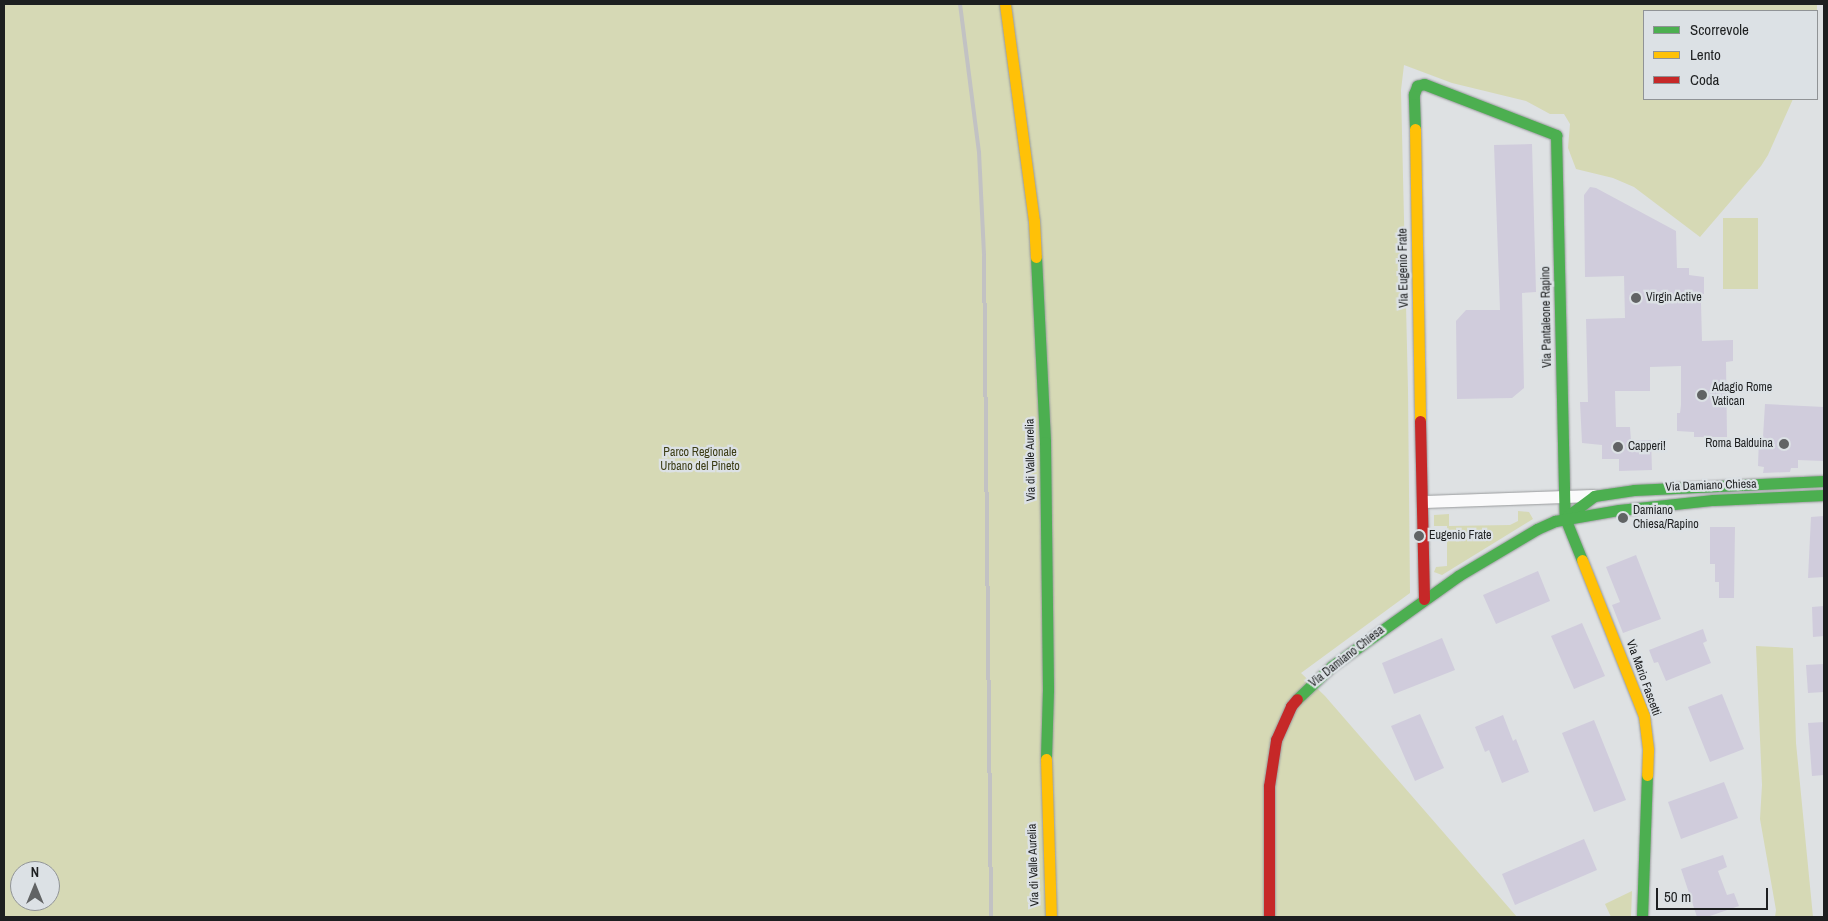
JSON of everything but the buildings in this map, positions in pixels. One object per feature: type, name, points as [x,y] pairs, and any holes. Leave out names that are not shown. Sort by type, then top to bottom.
[{"type":"street","name":"Via di Valle Aurelia","points":[[1005,4],[1034,221],[1046,442],[1048,690],[1046,773],[1051,917]]},
{"type":"street","name":"Via Eugenio Frate","points":[[1424,599],[1424,502],[1415,90],[1417,86],[1424,84],[1433,86],[1556,135]]},
{"type":"street","name":"Via Pantaleone Rapino","points":[[1556,135],[1565,498]]},
{"type":"street","name":"Via Damiano Chiesa","points":[[1424,502],[1565,498],[1648,488],[1824,481]]},
{"type":"street","name":"Via Damiano Chiesa","points":[[1269,917],[1270,772],[1276,740],[1282,722],[1304,691],[1332,666],[1424,599],[1537,529],[1565,518],[1676,504],[1824,495]]},
{"type":"street","name":"Via Damiano Chiesa","points":[[1565,518],[1594,496]]},
{"type":"street","points":[[1565,498],[1565,518]]},
{"type":"street","name":"Via Mario Fascetti","points":[[1565,518],[1640,704],[1647,730],[1642,917]]},
{"type":"green space","name":"Parco Regionale Urbano del Pineto","points":[[4,4],[1817,4],[1817,10],[1643,10],[1643,100],[1793,100],[1768,155],[1761,166],[1700,237],[1634,187],[1613,178],[1576,169],[1568,148],[1570,124],[1564,114],[1550,114],[1526,101],[1452,83],[1404,65],[1401,90],[1408,390],[1410,593],[1301,673],[1325,696],[1517,917],[4,917]]},
{"type":"green space","points":[[1723,218],[1758,218],[1758,289],[1723,289]]},
{"type":"green space","points":[[1518,511],[1529,512],[1533,519],[1442,575],[1434,572],[1436,567],[1447,566],[1447,526],[1434,526],[1434,515],[1449,514],[1449,526],[1510,525],[1518,521]]},
{"type":"green space","points":[[1756,646],[1793,648],[1796,743],[1813,917],[1775,917],[1776,910],[1760,819],[1762,785]]},
{"type":"green space","points":[[1632,891],[1631,917],[1611,917],[1605,904]]},
{"type":"railway","points":[[960,4],[979,152],[984,255],[991,917]]},
{"type":"traffic: fast","points":[[1415,129],[1414,94],[1417,86],[1424,84],[1556,135],[1565,518],[1582,560]]},
{"type":"traffic: fast","points":[[1036,257],[1045,442],[1048,690],[1046,759]]},
{"type":"traffic: fast","points":[[1565,518],[1594,496],[1634,490],[1824,481]]},
{"type":"traffic: fast","points":[[1297,699],[1332,666],[1458,576],[1537,529],[1555,521],[1619,510],[1713,500],[1824,495]]},
{"type":"traffic: fast","points":[[1642,917],[1647,775]]},
{"type":"traffic: slow","points":[[1005,4],[1034,221],[1036,257]]},
{"type":"traffic: slow","points":[[1415,129],[1420,421]]},
{"type":"traffic: slow","points":[[1582,560],[1644,716],[1648,750],[1647,775]]},
{"type":"traffic: slow","points":[[1046,759],[1051,917]]},
{"type":"traffic: jam","points":[[1420,421],[1424,599]]},
{"type":"traffic: jam","points":[[1269,917],[1269,786],[1276,740],[1291,706],[1297,699]]},
{"type":"place","name":"Virgin Active","points":[[1636,298]]},
{"type":"place","name":"Adagio Rome Vatican","points":[[1702,395]]},
{"type":"place","name":"Roma Balduina","points":[[1784,444]]},
{"type":"place","name":"Capperi!","points":[[1618,447]]},
{"type":"place","name":"Damiano Chiesa/Rapino","points":[[1623,518]]},
{"type":"place","name":"Eugenio Frate","points":[[1419,536]]}]
